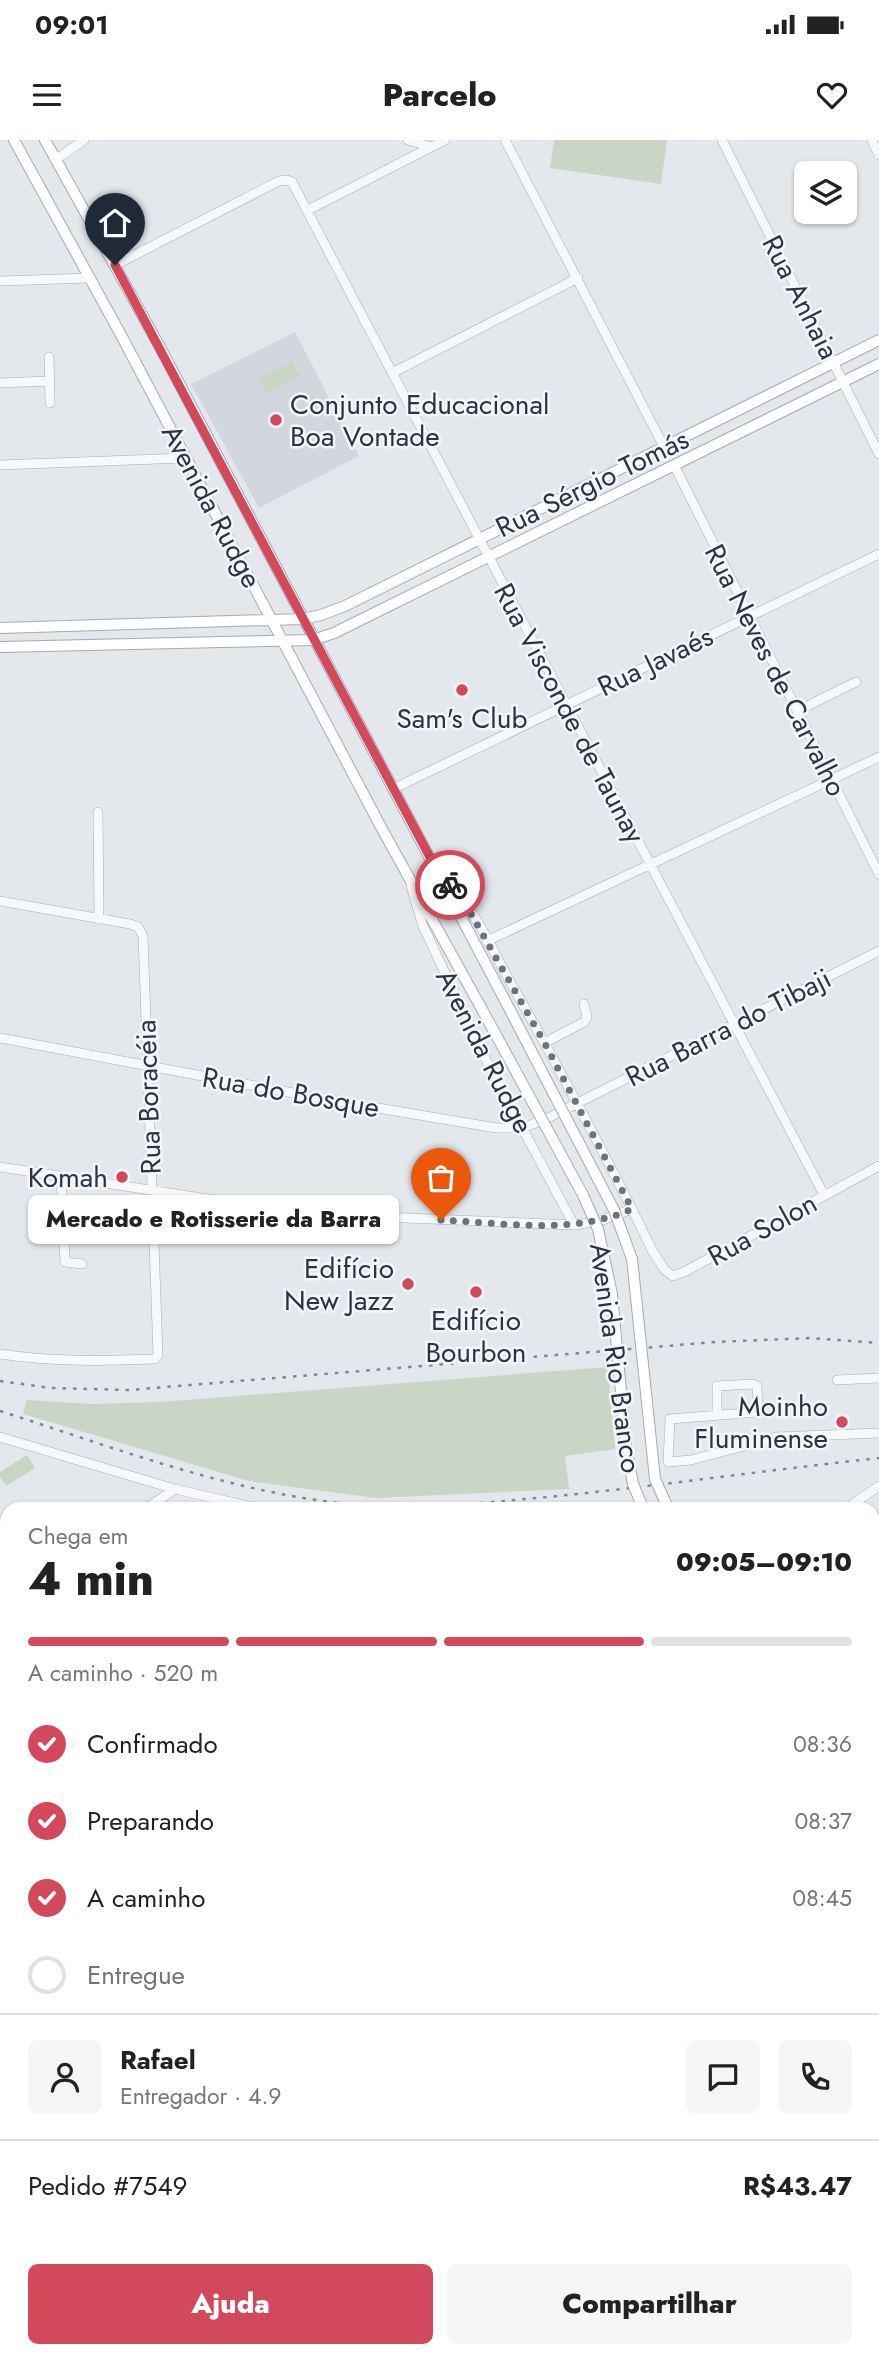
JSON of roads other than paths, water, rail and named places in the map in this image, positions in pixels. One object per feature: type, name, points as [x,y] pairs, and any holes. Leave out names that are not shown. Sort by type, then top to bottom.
[{"type":"main road","name":"Avenida Rudge","points":[[14,140],[489,1022]]},
{"type":"main road","name":"Avenida Rudge","points":[[45,140],[115,265],[510,1010]]},
{"type":"main road","name":"Rua Sérgio Tomás","points":[[0,628],[302,619],[321,615],[345,606],[879,340]]},
{"type":"main road","name":"Rua Sérgio Tomás","points":[[313,640],[334,633],[879,364]]},
{"type":"main road","points":[[0,647],[313,640]]},
{"type":"main road","name":"Avenida Rio Branco","points":[[510,1010],[614,1210],[632,1259],[655,1479],[665,1502]]},
{"type":"main road","name":"Avenida Rio Branco","points":[[489,1022],[577,1184],[598,1229],[612,1294],[626,1446],[633,1484],[640,1502]]},
{"type":"street","points":[[55,160],[84,140]]},
{"type":"street","points":[[408,140],[431,147]]},
{"type":"street","points":[[308,210],[445,140]]},
{"type":"street","points":[[505,140],[664,447]]},
{"type":"street","name":"Rua Anhaia","points":[[722,140],[879,454]]},
{"type":"street","points":[[872,140],[879,155]]},
{"type":"street","name":"Rua Visconde de Taunay","points":[[115,265],[279,181],[292,182],[824,1195]]},
{"type":"street","points":[[0,281],[89,278]]},
{"type":"street","points":[[392,373],[578,278]]},
{"type":"street","points":[[49,356],[50,403]]},
{"type":"street","points":[[0,383],[50,381]]},
{"type":"street","points":[[0,465],[185,458]]},
{"type":"street","name":"Rua Neves de Carvalho","points":[[674,465],[879,874]]},
{"type":"street","name":"Rua Javaés","points":[[394,788],[879,554]]},
{"type":"street","points":[[797,711],[856,682]]},
{"type":"street","points":[[488,941],[879,757]]},
{"type":"street","points":[[0,901],[99,919],[98,812]]},
{"type":"street","name":"Avenida Rudge","points":[[407,873],[423,926],[488,1062],[574,1225]]},
{"type":"street","name":"Avenida Rudge","points":[[440,876],[459,895],[488,941],[577,1103],[653,1252]]},
{"type":"street","name":"Rua Boracéia","points":[[0,1354],[46,1359],[155,1359],[158,1355],[150,1190],[144,945],[140,931],[130,924],[99,919]]},
{"type":"street","name":"Rua Barra do Tibaji","points":[[577,1103],[879,951]]},
{"type":"street","points":[[544,1042],[584,1022],[587,1017],[584,1004]]},
{"type":"street","name":"Rua do Bosque","points":[[0,1038],[496,1128],[523,1128],[577,1103]]},
{"type":"street","name":"Rua Solon","points":[[653,1252],[668,1274],[680,1274],[879,1166]]},
{"type":"street","points":[[0,1167],[319,1215],[574,1225],[600,1221],[632,1209]]},
{"type":"street","points":[[61,1176],[65,1262],[82,1264]]},
{"type":"street","points":[[837,1380],[855,1377],[879,1378]]},
{"type":"street","points":[[718,1415],[717,1386],[757,1385],[758,1412],[670,1419],[668,1462],[691,1460],[777,1437],[879,1433]]},
{"type":"street","points":[[0,1437],[175,1489],[231,1502]]},
{"type":"street","points":[[856,1502],[879,1486]]},
{"type":"street","points":[[156,1502],[175,1489]]},
{"type":"water","points":[[202,1218],[203,1229],[171,1233],[170,1223]]},
{"type":"railway","points":[[0,1381],[51,1388],[129,1390],[715,1342],[811,1338],[879,1343]]},
{"type":"railway","points":[[0,1411],[230,1483],[335,1502]]},
{"type":"railway","points":[[493,1502],[879,1458]]},
{"type":"place","name":"Conjunto Educacional Boa Vontade","points":[[276,420]]},
{"type":"place","name":"Sam's Club","points":[[462,690]]},
{"type":"place","name":"Komah","points":[[122,1177]]},
{"type":"place","name":"Mercado e Rotisserie da Barra","points":[[441,1220]]},
{"type":"place","name":"Edifício New Jazz","points":[[408,1284]]},
{"type":"place","name":"Edifício Bourbon","points":[[476,1292]]},
{"type":"place","name":"Moinho Fluminense","points":[[842,1422]]}]
